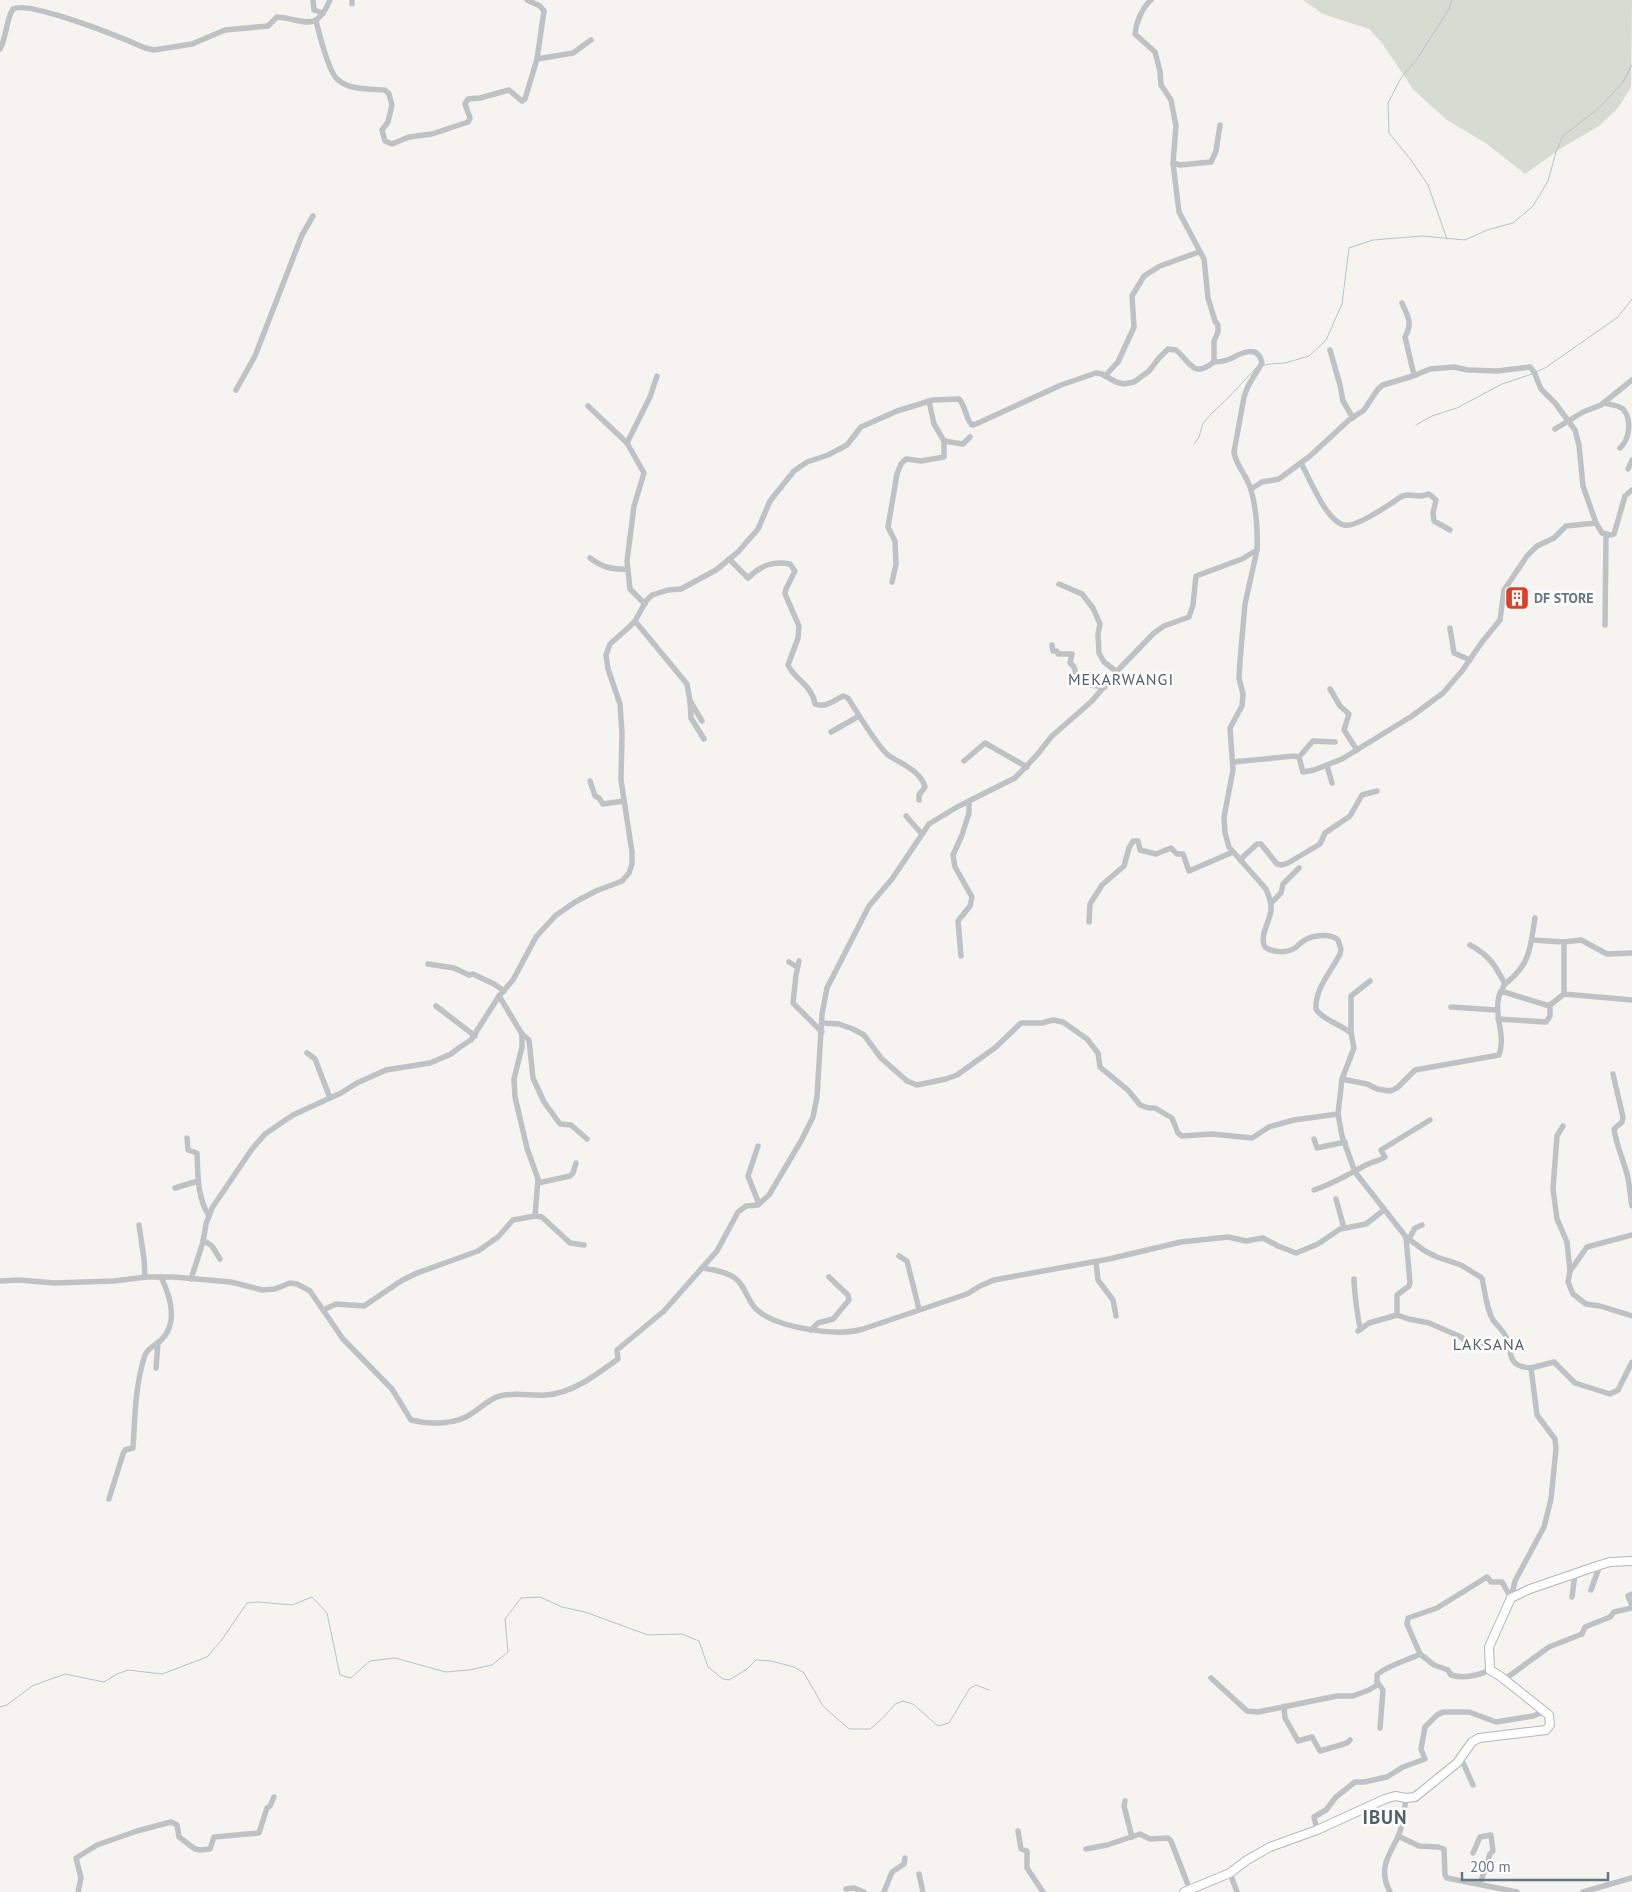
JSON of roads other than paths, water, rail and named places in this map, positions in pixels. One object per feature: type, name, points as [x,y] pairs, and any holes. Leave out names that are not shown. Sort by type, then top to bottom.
[{"type":"main road","points":[[1187,1891],[1230,1873],[1247,1860],[1270,1847],[1317,1830],[1385,1799],[1395,1796],[1415,1797],[1451,1769],[1472,1742],[1479,1738],[1544,1731],[1548,1728],[1549,1715],[1505,1679],[1490,1670],[1489,1647],[1511,1598],[1530,1589],[1600,1565],[1619,1561],[1632,1561]]},
{"type":"street","points":[[313,0],[314,10],[323,13]]},
{"type":"street","points":[[0,49],[6,36],[9,18],[13,9],[24,1],[35,2],[75,14],[145,48],[154,50],[192,44],[225,30],[268,26],[277,17],[309,23],[321,17],[330,0]]},
{"type":"street","points":[[316,21],[336,79],[349,86],[385,90],[389,94],[392,108],[388,122],[382,130],[385,141],[395,143],[412,136],[432,134],[468,122],[470,118],[465,104],[468,99],[480,98],[509,90],[519,100],[524,100],[537,59],[544,11],[540,6],[527,0]]},
{"type":"street","points":[[1150,0],[1143,9],[1135,34],[1154,52],[1160,71],[1161,85],[1171,100],[1176,126],[1173,163],[1179,212],[1204,259],[1208,298],[1218,325],[1218,332],[1214,341],[1214,362]]},
{"type":"street","points":[[537,59],[571,53],[591,40]]},
{"type":"street","points":[[1173,163],[1211,162],[1216,151],[1220,125]]},
{"type":"street","points":[[236,390],[255,356],[302,235],[313,216]]},
{"type":"street","points":[[1105,376],[1118,362],[1134,327],[1132,296],[1144,276],[1160,266],[1199,252]]},
{"type":"street","points":[[1402,303],[1410,324],[1409,331],[1405,337],[1414,376]]},
{"type":"street","points":[[191,1279],[209,1216],[227,1184],[265,1134],[293,1115],[357,1083],[386,1070],[430,1063],[451,1054],[460,1046],[472,1040],[501,994],[514,980],[536,937],[560,912],[596,890],[622,881],[629,872],[632,852],[620,770],[622,733],[620,704],[608,669],[606,655],[610,644],[635,621],[652,596],[668,590],[681,589],[716,570],[738,552],[758,529],[770,501],[794,471],[807,462],[828,456],[847,445],[861,427],[897,411],[929,401],[951,398],[959,399],[964,404],[969,422],[976,424],[1070,382],[1096,373],[1120,383],[1134,382],[1149,372],[1163,353],[1168,350],[1173,349],[1198,370],[1204,370],[1214,362],[1229,360],[1237,354],[1248,351],[1255,353],[1262,363],[1248,386],[1244,397],[1234,452],[1237,465],[1251,488],[1258,538],[1245,604],[1243,625],[1239,678],[1243,694],[1242,706],[1230,728],[1233,762],[1224,818],[1227,842],[1233,852],[1266,889],[1272,909],[1263,938],[1263,943],[1268,949],[1288,951],[1306,939],[1319,936],[1334,937],[1338,940],[1341,949],[1317,996],[1316,1009],[1322,1016],[1351,1033]]},
{"type":"street","points":[[1330,350],[1343,401],[1353,418]]},
{"type":"street","points":[[1251,488],[1262,482],[1279,479],[1301,463],[1364,410],[1378,388],[1383,385],[1430,369],[1454,367],[1468,370],[1497,371],[1517,367],[1530,367],[1541,389],[1568,420],[1578,437],[1583,486],[1596,523],[1602,533],[1611,535],[1616,531],[1625,496],[1632,490]]},
{"type":"street","points":[[627,442],[650,397],[657,376]]},
{"type":"street","points":[[1555,429],[1583,412],[1604,403],[1632,380]]},
{"type":"street","points":[[892,582],[896,564],[895,540],[888,528],[899,469],[906,459],[921,461],[943,458],[944,441],[934,425],[929,401]]},
{"type":"street","points":[[1604,403],[1622,408],[1627,413],[1631,433],[1620,448]]},
{"type":"street","points":[[588,406],[627,442],[644,473],[634,506],[627,569],[630,589],[645,604]]},
{"type":"street","points":[[944,441],[963,444],[970,437]]},
{"type":"street","points":[[1628,469],[1632,460]]},
{"type":"street","points":[[1301,463],[1327,509],[1335,520],[1346,526],[1355,523],[1405,495],[1422,496],[1429,494],[1436,500],[1433,513],[1434,521],[1450,530]]},
{"type":"street","points":[[1299,757],[1303,772],[1327,766],[1412,716],[1443,692],[1500,620],[1504,590],[1527,556],[1537,546],[1554,538],[1566,526],[1596,523]]},
{"type":"street","points":[[1605,625],[1606,535]]},
{"type":"street","points":[[0,1281],[114,1281],[160,1277],[226,1281],[262,1290],[275,1289],[293,1283],[310,1291],[352,1349],[392,1388],[411,1420],[422,1422],[456,1422],[501,1395],[553,1394],[569,1390],[591,1378],[618,1360],[617,1350],[658,1317],[702,1268],[717,1251],[738,1212],[746,1206],[759,1204],[769,1195],[813,1117],[818,1096],[823,1007],[827,988],[869,906],[892,879],[929,824],[969,801],[1007,783],[1026,767],[1052,736],[1074,718],[1105,687],[1154,632],[1189,616],[1194,605],[1196,576],[1242,559],[1257,550]]},
{"type":"street","points":[[590,558],[596,563],[614,570],[627,569]]},
{"type":"street","points":[[729,559],[748,578],[756,570],[778,562],[790,564],[795,571],[785,594],[799,626],[798,638],[788,665],[790,670],[805,684],[814,698],[814,704],[820,706],[829,705],[843,696],[848,698],[884,752],[908,767],[923,783],[924,788],[919,795],[919,800]]},
{"type":"street","points":[[1059,584],[1068,586],[1071,590],[1083,595],[1093,608],[1100,624],[1098,638],[1099,653],[1104,662],[1117,672]]},
{"type":"street","points":[[635,621],[687,684],[691,718],[704,739]]},
{"type":"street","points":[[1450,628],[1454,653],[1470,660]]},
{"type":"street","points":[[1052,646],[1053,651],[1057,651],[1058,654],[1072,654],[1070,662],[1074,667],[1078,680],[1089,685],[1105,687]]},
{"type":"street","points":[[1330,690],[1340,706],[1348,714],[1344,730],[1357,750]]},
{"type":"street","points":[[690,700],[702,721]]},
{"type":"street","points":[[831,732],[859,716]]},
{"type":"street","points":[[1299,757],[1313,741],[1335,742]]},
{"type":"street","points":[[964,761],[985,743],[1026,767]]},
{"type":"street","points":[[1233,762],[1281,756],[1299,757]]},
{"type":"street","points":[[1327,766],[1332,783]]},
{"type":"street","points":[[590,781],[596,796],[603,804],[624,801]]},
{"type":"street","points":[[1241,861],[1243,856],[1257,844],[1261,844],[1277,864],[1288,863],[1321,843],[1325,833],[1350,816],[1362,794],[1376,791]]},
{"type":"street","points":[[961,956],[958,920],[970,906],[972,897],[955,867],[953,855],[969,813],[969,801]]},
{"type":"street","points":[[906,816],[922,834]]},
{"type":"street","points":[[1089,922],[1090,904],[1102,885],[1124,866],[1133,841],[1138,841],[1140,850],[1155,854],[1171,848],[1177,854],[1184,854],[1189,871],[1233,852]]},
{"type":"street","points":[[1271,903],[1281,893],[1283,884],[1299,868]]},
{"type":"street","points":[[1342,1079],[1390,1091],[1397,1088],[1415,1070],[1499,1054],[1500,1035],[1496,1010],[1501,991],[1505,984],[1526,962],[1535,918]]},
{"type":"street","points":[[1532,940],[1564,942],[1581,940],[1604,954],[1632,953]]},
{"type":"street","points":[[1564,942],[1564,994]]},
{"type":"street","points":[[1470,945],[1490,958],[1505,984]]},
{"type":"street","points":[[788,962],[798,964],[793,1003],[822,1032]]},
{"type":"street","points":[[428,964],[454,968],[494,984],[522,1034],[529,1040],[533,1076],[544,1102],[560,1124],[571,1126],[587,1139]]},
{"type":"street","points":[[1370,981],[1351,996],[1351,1033],[1354,1048],[1342,1079],[1338,1114],[1338,1121],[1355,1172],[1384,1210],[1418,1247],[1437,1257],[1461,1265],[1482,1278],[1490,1313],[1506,1336],[1513,1361],[1522,1367],[1531,1368],[1554,1362],[1575,1383],[1610,1394],[1618,1390],[1632,1362]]},
{"type":"street","points":[[1501,991],[1550,1005]]},
{"type":"street","points":[[1550,1005],[1564,994],[1632,1000]]},
{"type":"street","points":[[1498,1018],[1546,1022],[1550,1018],[1550,1005]]},
{"type":"street","points":[[436,1006],[475,1036]]},
{"type":"street","points":[[1451,1007],[1496,1010]]},
{"type":"street","points":[[822,1023],[839,1024],[853,1028],[864,1035],[881,1058],[907,1081],[917,1084],[957,1075],[996,1047],[1019,1024],[1056,1020],[1085,1037],[1098,1052],[1100,1067],[1130,1092],[1140,1105],[1155,1108],[1172,1118],[1178,1133],[1182,1136],[1212,1134],[1252,1138],[1269,1127],[1294,1120],[1338,1114]]},
{"type":"street","points":[[522,1034],[522,1047],[514,1079],[515,1097],[527,1148],[538,1182],[535,1216]]},
{"type":"street","points":[[307,1053],[315,1059],[330,1098]]},
{"type":"street","points":[[1614,1074],[1623,1117],[1622,1122],[1614,1129],[1628,1176],[1632,1206]]},
{"type":"street","points":[[1314,1190],[1335,1183],[1368,1164],[1385,1157],[1381,1150],[1430,1120]]},
{"type":"street","points":[[1563,1126],[1557,1136],[1553,1189],[1557,1219],[1567,1242],[1570,1271],[1569,1286],[1573,1294],[1580,1301],[1632,1316]]},
{"type":"street","points":[[187,1138],[188,1150],[197,1153],[198,1181],[202,1204],[209,1216]]},
{"type":"street","points":[[1314,1139],[1317,1148],[1345,1142]]},
{"type":"street","points":[[758,1146],[748,1176],[759,1204]]},
{"type":"street","points":[[538,1182],[570,1176],[576,1163]]},
{"type":"street","points":[[175,1188],[198,1181]]},
{"type":"street","points":[[1336,1199],[1344,1228]]},
{"type":"street","points":[[702,1268],[721,1271],[739,1281],[757,1311],[771,1318],[811,1330],[835,1333],[856,1331],[966,1294],[994,1280],[1096,1262],[1182,1242],[1228,1237],[1246,1241],[1263,1238],[1296,1254],[1318,1244],[1344,1228],[1366,1224],[1384,1210]]},
{"type":"street","points":[[323,1310],[336,1304],[364,1306],[384,1291],[417,1273],[478,1251],[498,1237],[513,1220],[535,1216],[542,1217],[570,1243],[584,1245]]},
{"type":"street","points":[[139,1224],[145,1278]]},
{"type":"street","points":[[1397,1315],[1397,1296],[1410,1283],[1408,1238],[1415,1228],[1422,1225]]},
{"type":"street","points":[[1570,1271],[1587,1247],[1632,1235]]},
{"type":"street","points":[[203,1240],[212,1246],[220,1259]]},
{"type":"street","points":[[899,1256],[907,1261],[913,1292],[919,1309]]},
{"type":"street","points":[[1096,1262],[1098,1280],[1113,1300],[1116,1316]]},
{"type":"street","points":[[109,1499],[123,1454],[125,1450],[133,1448],[137,1390],[145,1355],[168,1331],[171,1315],[169,1297],[160,1277]]},
{"type":"street","points":[[811,1330],[818,1323],[833,1319],[849,1300],[848,1295],[829,1277]]},
{"type":"street","points":[[1354,1279],[1354,1295],[1357,1301],[1359,1330],[1368,1322],[1397,1315],[1409,1320],[1429,1323],[1461,1337],[1470,1346],[1508,1348]]},
{"type":"street","points":[[156,1368],[158,1342]]},
{"type":"street","points":[[1511,1598],[1516,1581],[1544,1527],[1551,1499],[1556,1449],[1553,1436],[1537,1415],[1531,1368]]},
{"type":"street","points":[[1591,1590],[1600,1565]]},
{"type":"street","points":[[1572,1597],[1575,1574]]},
{"type":"street","points":[[1490,1670],[1469,1677],[1451,1676],[1448,1670],[1434,1665],[1420,1654],[1408,1624],[1408,1618],[1437,1608],[1486,1577],[1492,1582],[1502,1582],[1511,1598]]},
{"type":"street","points":[[1505,1679],[1549,1647],[1582,1634],[1585,1627],[1610,1617],[1614,1612],[1632,1607],[1628,1596],[1632,1594]]},
{"type":"street","points":[[1380,1728],[1383,1690],[1378,1683],[1377,1675],[1383,1669],[1407,1661],[1420,1654]]},
{"type":"street","points":[[1211,1678],[1247,1711],[1258,1712],[1337,1696],[1353,1696],[1369,1690],[1378,1683]]},
{"type":"street","points":[[1284,1707],[1285,1718],[1298,1741],[1312,1737],[1320,1751],[1347,1743],[1350,1740]]},
{"type":"street","points":[[1317,1830],[1314,1817],[1326,1810],[1336,1797],[1352,1783],[1387,1777],[1403,1767],[1425,1759],[1421,1749],[1425,1727],[1437,1714],[1443,1712],[1469,1712],[1496,1722],[1534,1716],[1544,1711]]},
{"type":"street","points":[[1460,1758],[1473,1785]]},
{"type":"street","points":[[78,1892],[81,1878],[76,1858],[97,1844],[171,1822],[177,1826],[180,1838],[195,1849],[210,1848],[214,1837],[259,1833],[267,1808],[270,1806],[274,1796]]},
{"type":"street","points":[[1390,1892],[1386,1882],[1385,1862],[1398,1836],[1406,1798]]},
{"type":"street","points":[[1125,1801],[1124,1806],[1132,1837]]},
{"type":"street","points":[[1018,1831],[1021,1849],[1026,1851],[1027,1868],[1043,1892]]},
{"type":"street","points":[[1086,1849],[1107,1845],[1142,1834],[1150,1839],[1170,1839],[1187,1891]]},
{"type":"street","points":[[1473,1853],[1480,1837],[1491,1835],[1493,1851],[1490,1854],[1480,1884]]},
{"type":"street","points":[[1398,1836],[1419,1846],[1444,1848],[1446,1877],[1517,1892]]},
{"type":"street","points":[[884,1892],[892,1872],[904,1864],[905,1858]]},
{"type":"street","points":[[1230,1873],[1237,1892]]},
{"type":"street","points":[[919,1874],[923,1892]]},
{"type":"street","points":[[1582,1892],[1632,1878]]},
{"type":"street","points":[[846,1889],[854,1888],[864,1892]]},
{"type":"waterway","points":[[1447,239],[1428,185],[1389,133],[1388,103],[1401,78],[1417,59],[1449,9],[1452,0]]},
{"type":"waterway","points":[[1262,366],[1285,363],[1309,356],[1326,340],[1342,304],[1349,248],[1373,240],[1422,236],[1465,240],[1487,230],[1513,223],[1533,206],[1548,181],[1556,152],[1563,136],[1600,107],[1623,82],[1632,65]]},
{"type":"waterway","points":[[1536,372],[1545,368],[1618,317],[1632,299]]},
{"type":"waterway","points":[[1194,444],[1199,437],[1203,423],[1256,368]]},
{"type":"waterway","points":[[1416,425],[1432,416],[1457,408],[1502,384],[1532,374]]},
{"type":"waterway","points":[[0,1707],[7,1705],[32,1686],[65,1674],[104,1682],[128,1670],[162,1674],[207,1657],[221,1641],[247,1603],[292,1605],[312,1597],[327,1613],[340,1675],[351,1678],[370,1661],[395,1658],[446,1672],[492,1665],[508,1652],[505,1619],[521,1598],[540,1597],[562,1607],[585,1612],[648,1635],[682,1634],[699,1641],[708,1667],[723,1679],[729,1680],[747,1669],[756,1660],[771,1661],[794,1667],[804,1673],[823,1706],[849,1729],[870,1729],[895,1704],[903,1701],[913,1704],[938,1726],[949,1723],[970,1688],[976,1685],[989,1690]]},
{"type":"place","name":"DF STORE","points":[[1517,598]]},
{"type":"district","name":"MEKARWANGI","points":[[1121,679]]},
{"type":"district","name":"LAKSANA","points":[[1489,1344]]},
{"type":"district","name":"IBUN","points":[[1385,1817]]}]
